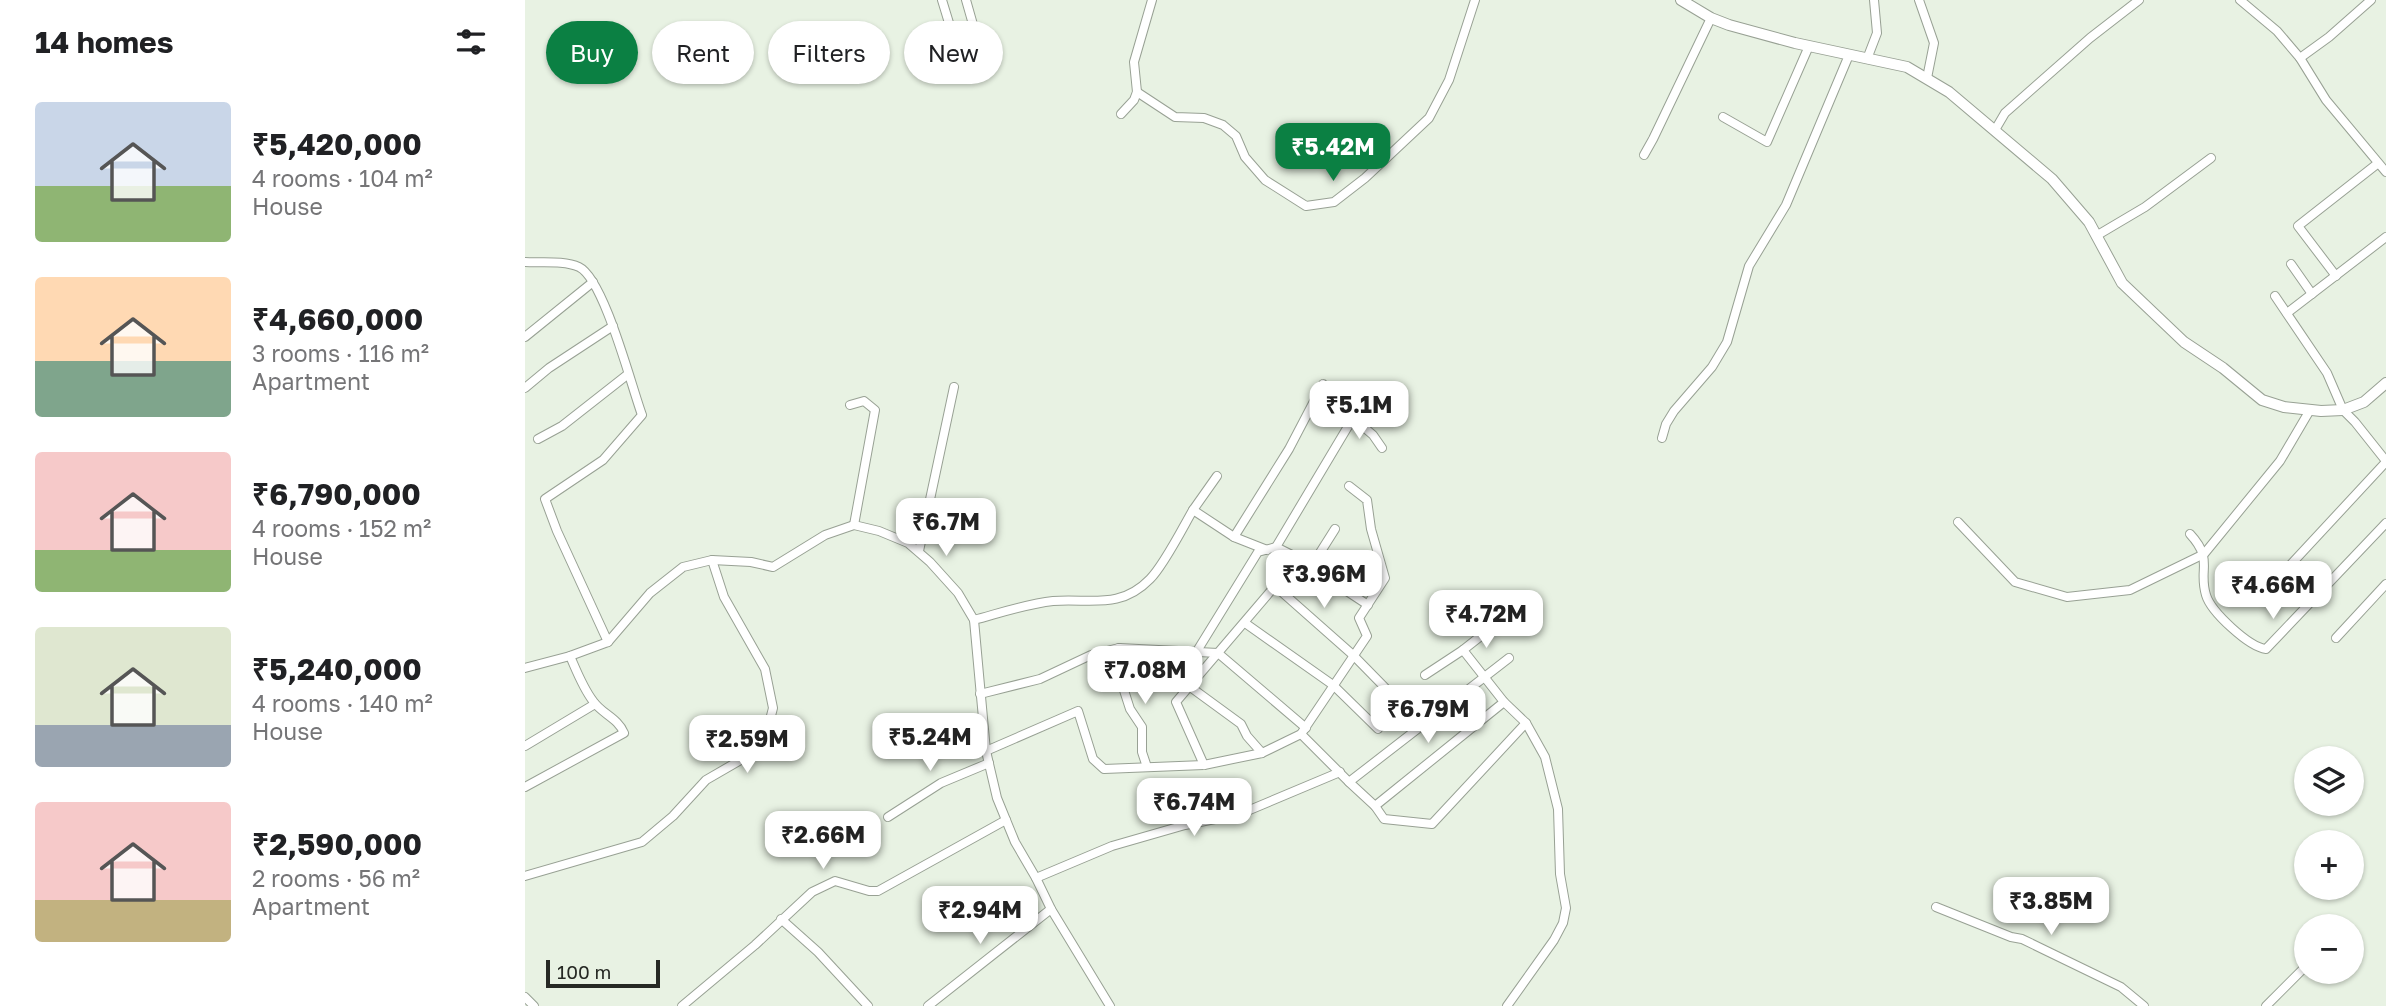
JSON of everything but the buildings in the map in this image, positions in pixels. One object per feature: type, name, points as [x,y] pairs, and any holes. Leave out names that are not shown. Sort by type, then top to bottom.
[{"type":"main road","points":[[1681,0],[1711,18],[1729,25],[1907,67],[1949,92],[2052,180],[2089,222],[2122,284],[2185,342],[2262,400],[2284,407],[2343,410],[2364,402],[2386,383]]},
{"type":"street","points":[[942,0],[949,21]]},
{"type":"street","points":[[966,0],[972,21]]},
{"type":"street","points":[[1121,114],[1134,100],[1137,92],[1134,62],[1152,0]]},
{"type":"street","points":[[1137,92],[1175,117],[1204,118],[1223,125],[1236,136],[1245,157],[1265,180],[1306,206],[1334,202],[1365,178],[1429,118],[1449,80],[1475,0]]},
{"type":"street","points":[[1867,59],[1877,33],[1874,0]]},
{"type":"street","points":[[1919,0],[1934,43],[1927,78]]},
{"type":"street","points":[[1995,130],[2005,113],[2090,38],[2139,0]]},
{"type":"street","points":[[2240,0],[2277,31],[2300,58],[2326,100],[2386,172]]},
{"type":"street","points":[[2300,58],[2371,0]]},
{"type":"street","points":[[1644,155],[1711,18]]},
{"type":"street","points":[[1723,117],[1767,142],[1809,46]]},
{"type":"street","points":[[1663,439],[1666,424],[1674,411],[1711,367],[1727,342],[1749,266],[1786,205],[1849,55]]},
{"type":"street","points":[[2096,236],[2145,207],[2211,158]]},
{"type":"street","points":[[2336,276],[2298,226],[2377,164]]},
{"type":"street","points":[[2287,313],[2386,237]]},
{"type":"street","points":[[525,262],[571,264],[581,267],[593,282],[611,316],[627,375],[642,415],[603,460],[545,499],[608,642]]},
{"type":"street","points":[[2291,264],[2312,294]]},
{"type":"street","points":[[525,337],[593,282]]},
{"type":"street","points":[[2275,296],[2327,373],[2343,410],[2386,461],[2280,576]]},
{"type":"street","points":[[525,388],[549,368],[613,326]]},
{"type":"street","points":[[538,439],[562,426],[627,375]]},
{"type":"street","points":[[1234,537],[1290,449],[1323,384],[1353,418],[1373,435],[1382,448]]},
{"type":"street","points":[[919,551],[954,387]]},
{"type":"street","points":[[851,404],[864,401],[875,410],[854,525]]},
{"type":"street","points":[[1958,523],[2015,582],[2067,597],[2130,590],[2204,554],[2280,461],[2310,410]]},
{"type":"street","points":[[1197,651],[1258,552],[1276,547],[1353,418]]},
{"type":"street","points":[[974,620],[1052,601],[1096,603],[1123,597],[1139,589],[1152,578],[1217,476]]},
{"type":"street","points":[[986,751],[1078,711],[1093,759],[1104,769],[1204,765],[1262,753],[1303,731],[1367,636],[1359,618],[1385,578],[1371,529],[1367,500],[1349,486]]},
{"type":"street","points":[[1193,510],[1234,537],[1267,550]]},
{"type":"street","points":[[2190,534],[2200,544],[2204,554],[2205,594],[2211,608],[2247,641],[2266,649],[2386,523]]},
{"type":"street","points":[[525,668],[608,642],[650,593],[683,567],[712,560],[751,562],[773,567],[825,535],[854,525],[879,531],[908,543],[919,551],[958,593],[974,620],[986,751],[997,798],[1015,842],[1051,909],[1110,1006]]},
{"type":"street","points":[[1311,568],[1335,528]]},
{"type":"street","points":[[1276,547],[1368,605]]},
{"type":"street","points":[[1204,765],[1176,702],[1275,586],[1292,555]]},
{"type":"street","points":[[525,876],[642,842],[673,816],[706,780],[763,747],[773,708],[765,669],[724,597],[712,560]]},
{"type":"street","points":[[2336,638],[2386,584]]},
{"type":"street","points":[[1275,586],[1353,655],[1403,706]]},
{"type":"street","points":[[1245,623],[1333,685],[1378,729]]},
{"type":"street","points":[[1425,675],[1491,628]]},
{"type":"street","points":[[980,694],[1041,679],[1091,655],[1119,648],[1218,653],[1303,731],[1349,782],[1375,806],[1384,819],[1432,824],[1526,723]]},
{"type":"street","points":[[1119,648],[1121,681],[1130,709],[1142,727],[1142,752],[1147,767]]},
{"type":"street","points":[[1463,650],[1504,702],[1526,723],[1545,757],[1558,809],[1560,874],[1566,908],[1563,923],[1507,1006]]},
{"type":"street","points":[[525,787],[624,733],[621,725],[595,704],[582,684],[570,656]]},
{"type":"street","points":[[1349,782],[1509,658]]},
{"type":"street","points":[[1189,686],[1241,724],[1247,736],[1262,753]]},
{"type":"street","points":[[1375,806],[1504,702]]},
{"type":"street","points":[[525,746],[595,704]]},
{"type":"street","points":[[888,817],[941,783],[989,763]]},
{"type":"street","points":[[1036,878],[1112,846],[1185,825],[1240,814],[1340,772]]},
{"type":"street","points":[[682,1006],[755,945],[812,892],[835,881],[878,891],[1006,820]]},
{"type":"street","points":[[1936,907],[2022,939],[2121,987],[2144,1006]]},
{"type":"street","points":[[928,1006],[1051,909]]},
{"type":"street","points":[[781,919],[818,951],[868,1006]]},
{"type":"street","points":[[2266,1006],[2294,978]]},
{"type":"street","points":[[525,997],[534,1006]]}]
